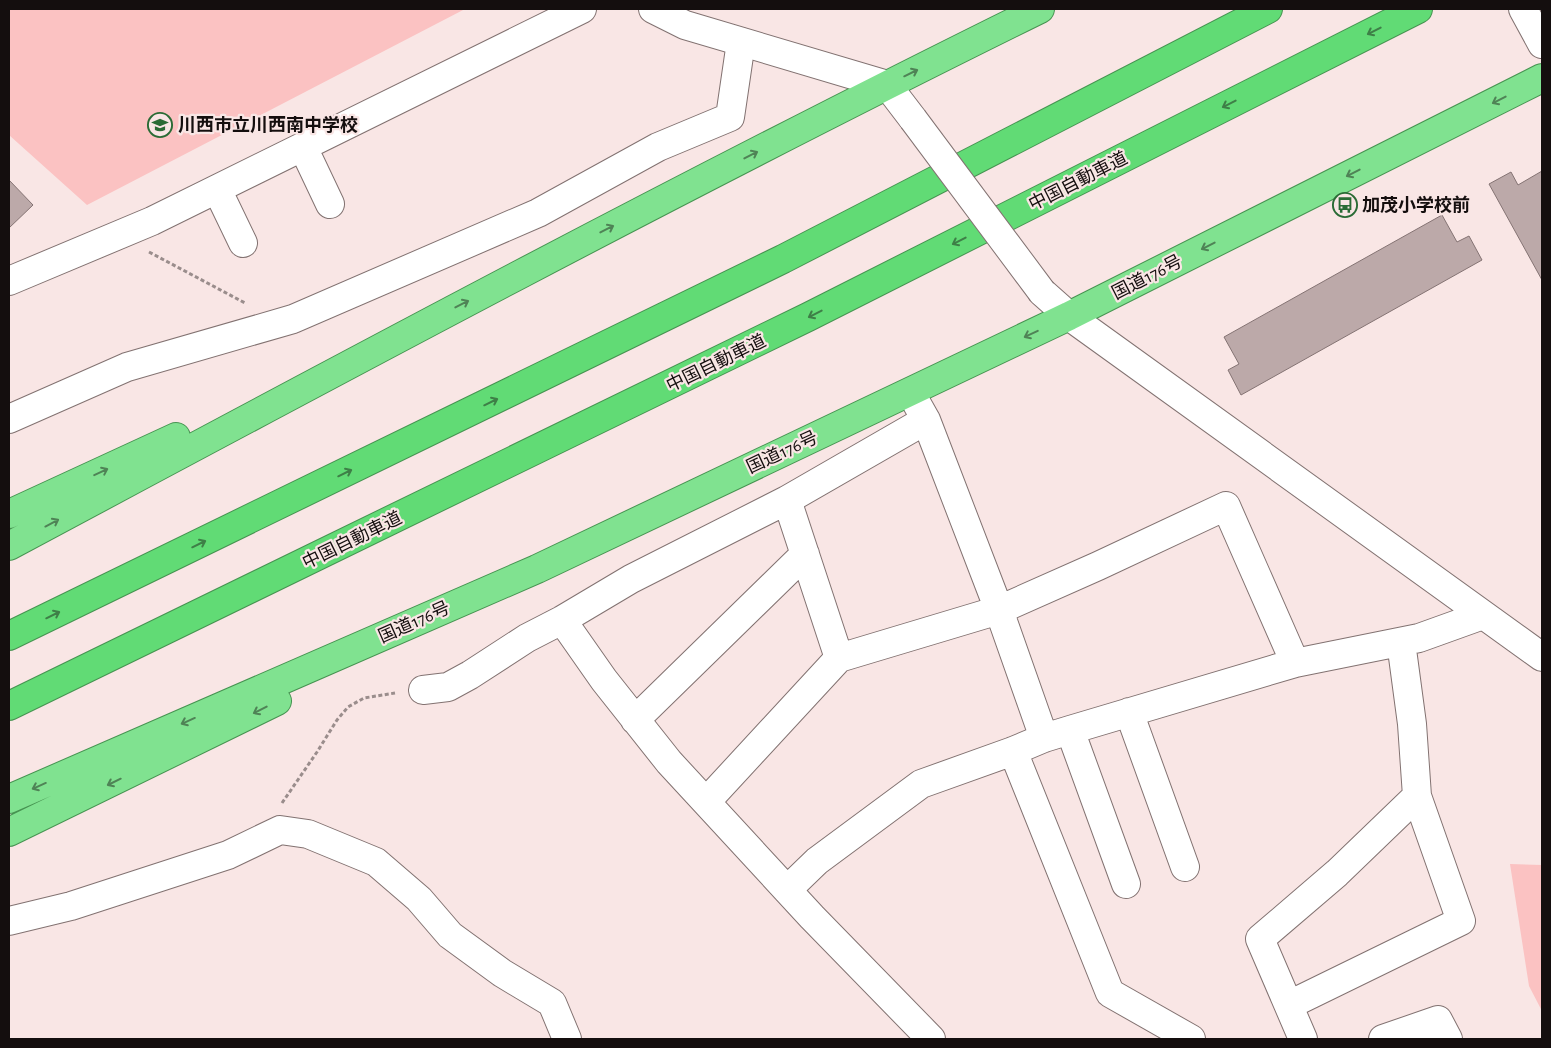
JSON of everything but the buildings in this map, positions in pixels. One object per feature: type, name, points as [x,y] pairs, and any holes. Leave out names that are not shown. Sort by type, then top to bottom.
[{"type":"highway","points":[[9,546],[419,326],[887,84],[1040,9]]},
{"type":"highway","points":[[9,636],[783,259],[1268,9]]},
{"type":"highway","name":"中国自動車道","points":[[9,706],[817,313],[1418,9]]},
{"type":"highway","name":"国道176号","points":[[9,799],[537,569],[1069,316],[1542,78]]},
{"type":"highway","points":[[9,514],[419,326]]},
{"type":"highway","points":[[9,832],[223,728],[537,569]]},
{"type":"street","points":[[9,281],[152,221],[582,9]]},
{"type":"street","points":[[653,9],[685,25],[887,84],[1042,292],[1069,316],[1542,658]]},
{"type":"street","points":[[1523,9],[1540,41]]},
{"type":"street","points":[[9,419],[127,367],[292,319],[538,213],[658,147],[730,117],[742,42]]},
{"type":"street","points":[[303,146],[330,204]]},
{"type":"street","points":[[217,189],[244,243]]},
{"type":"street","points":[[910,391],[926,420],[999,610],[1044,738]]},
{"type":"street","points":[[423,690],[448,687],[527,638],[562,620],[631,579],[788,500],[926,420]]},
{"type":"street","points":[[788,500],[839,658]]},
{"type":"street","points":[[706,802],[839,658],[999,610],[1226,506],[1295,663]]},
{"type":"street","points":[[636,720],[805,554]]},
{"type":"street","points":[[787,890],[817,861],[921,784],[1044,738],[1129,712],[1295,663],[1419,638],[1483,615]]},
{"type":"street","points":[[562,620],[604,680],[669,762],[787,890],[931,1039]]},
{"type":"street","points":[[1289,1005],[1461,921],[1418,796],[1402,642]]},
{"type":"street","points":[[1129,712],[1185,867]]},
{"type":"street","points":[[1070,730],[1126,884]]},
{"type":"street","points":[[1013,751],[1110,993],[1191,1039]]},
{"type":"street","points":[[1303,1039],[1260,939],[1337,873],[1418,796]]},
{"type":"street","points":[[250,845],[276,811]]},
{"type":"street","points":[[9,921],[79,903],[228,855],[280,830],[308,834],[376,862],[419,899],[450,935],[502,973],[552,1003],[567,1039]]},
{"type":"street","points":[[1383,1039],[1438,1020],[1448,1039]]},
{"type":"path","points":[[118,236],[266,314],[273,325]]},
{"type":"path","points":[[276,811],[337,720],[348,707],[364,698],[416,688],[423,690]]},
{"type":"shaded area","name":"川西市立川西南中学校","points":[[9,9],[465,9],[87,205],[9,135]]},
{"type":"shaded area","points":[[1510,864],[1542,865],[1542,1011],[1529,986]]},
{"type":"place","name":"川西市立川西南中学校","points":[[160,125]]},
{"type":"place","name":"加茂小学校前","points":[[1345,205]]}]
